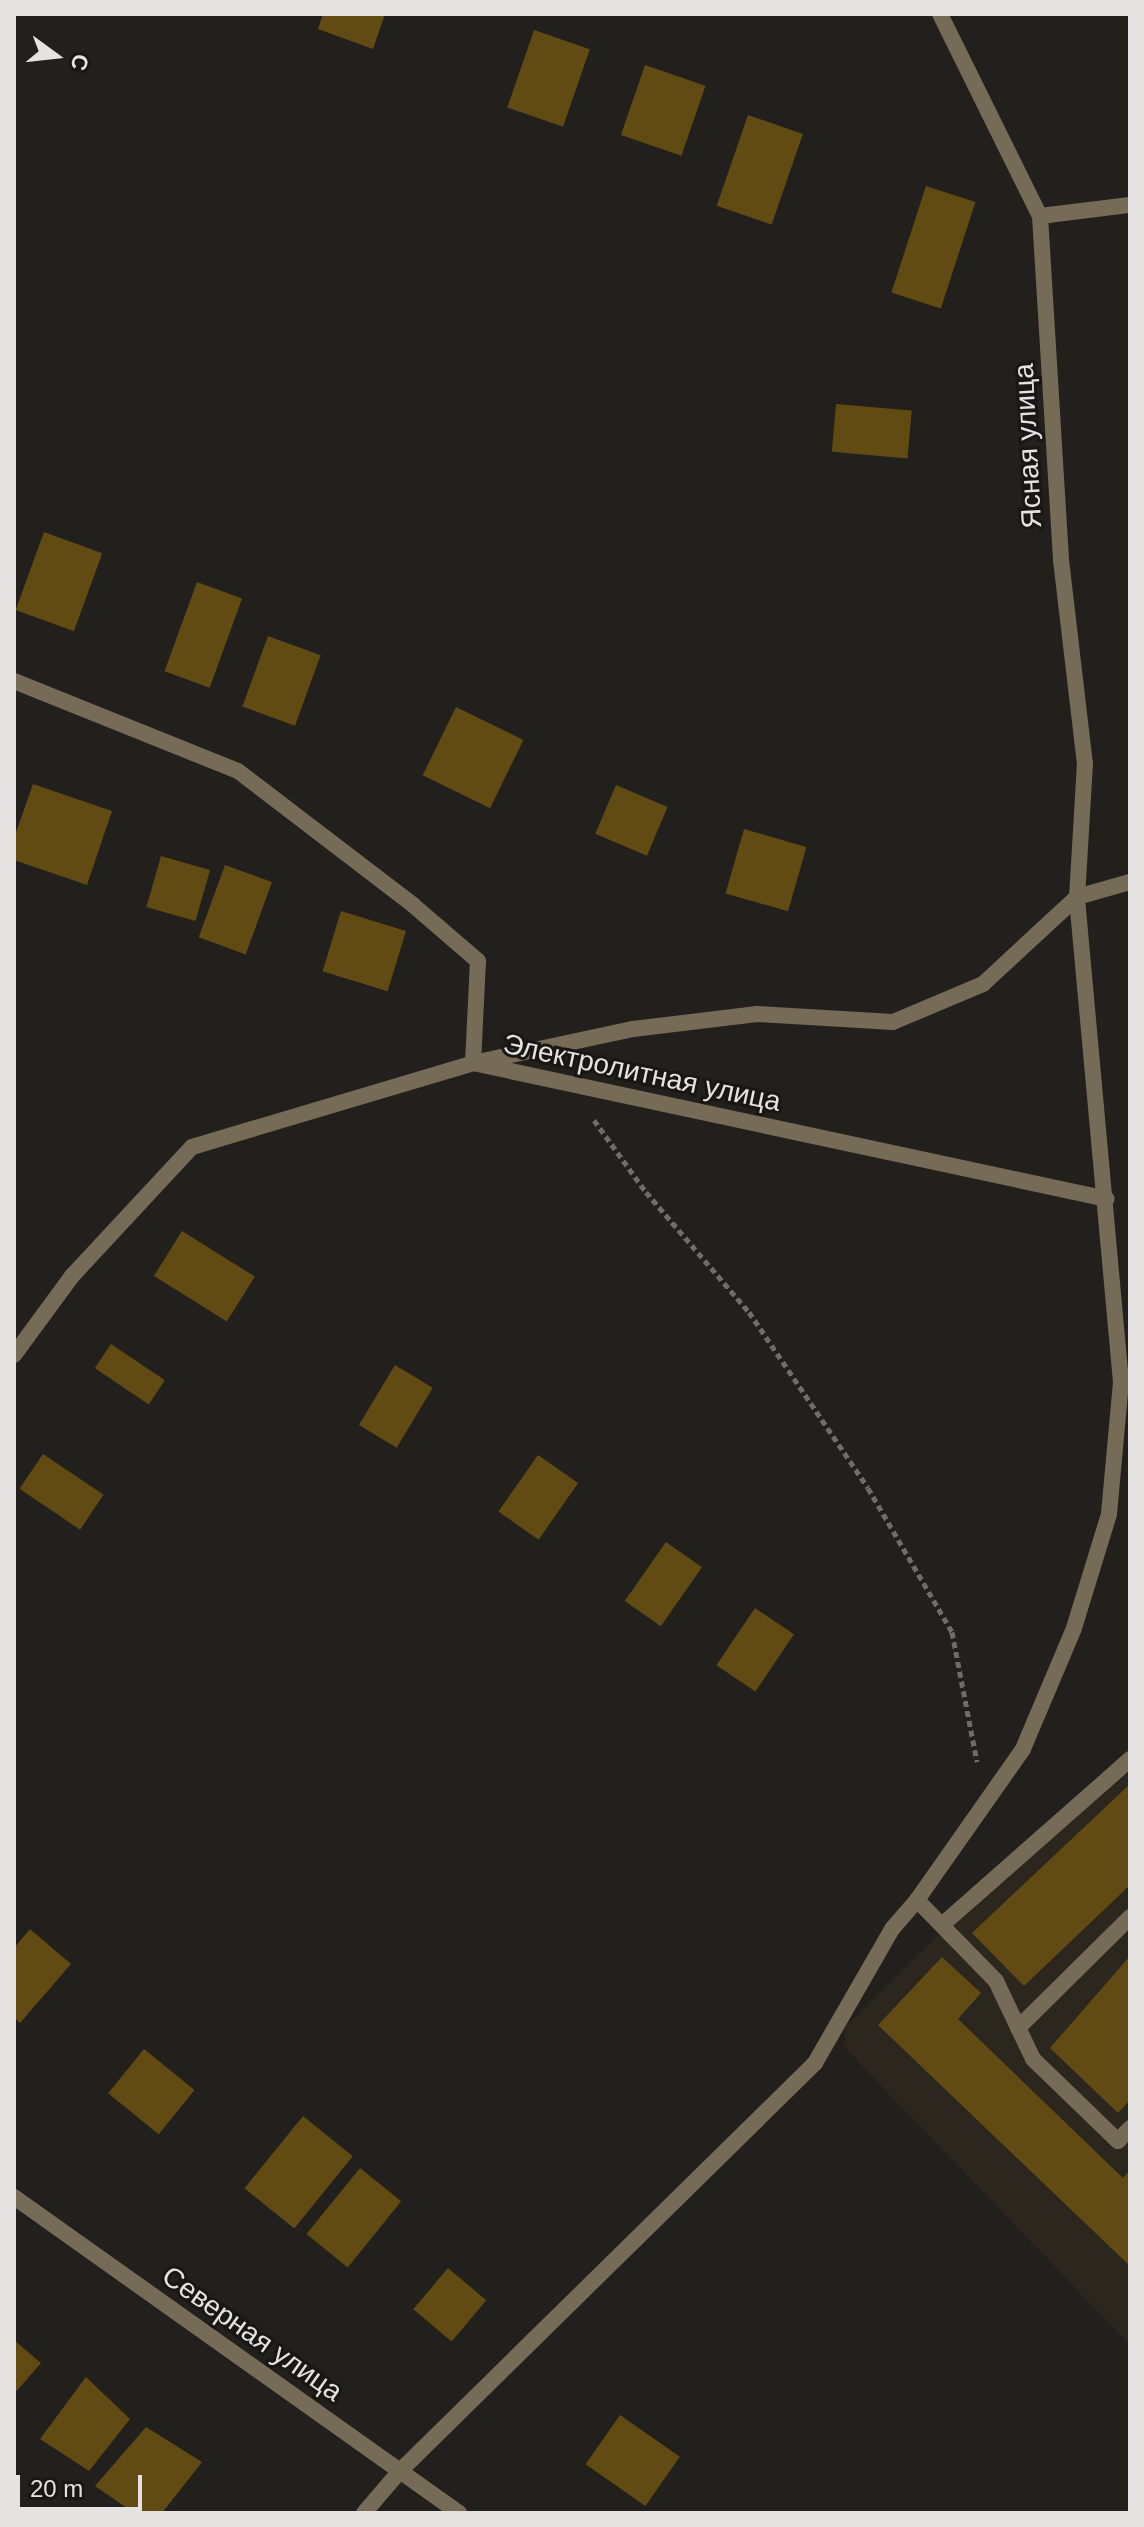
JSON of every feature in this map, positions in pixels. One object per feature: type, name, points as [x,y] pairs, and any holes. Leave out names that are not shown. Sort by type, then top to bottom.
[{"type":"street","name":"Ясная улица","points":[[364,2513],[400,2471],[815,2063],[892,1929],[917,1900],[1023,1749],[1074,1628],[1109,1514],[1121,1382],[1107,1199],[1077,897],[1085,763],[1061,560],[1040,216],[940,14]]},
{"type":"street","points":[[1040,216],[1130,205]]},
{"type":"street","name":"Электролитная улица","points":[[14,681],[238,771],[413,905],[478,961],[473,1063],[1107,1199]]},
{"type":"street","points":[[14,1355],[72,1276],[192,1147],[473,1063],[633,1029],[757,1014],[893,1022],[983,984],[1077,897],[1130,882]]},
{"type":"street","points":[[942,1925],[1130,1759]]},
{"type":"street","points":[[917,1900],[996,1981],[1033,2059],[1118,2141],[1130,2128]]},
{"type":"street","points":[[1018,2028],[1130,1917]]},
{"type":"street","name":"Северная улица","points":[[14,2197],[459,2513]]},
{"type":"path","points":[[568,1083],[646,1192],[749,1312],[868,1488],[952,1632],[977,1765],[971,1778]]},
{"type":"shaded area","points":[[1130,1746],[1130,2345],[844,2047],[846,2026]]},
{"type":"building","points":[[323,14],[385,14],[373,49],[318,29]]},
{"type":"building","points":[[534,30],[590,49],[563,127],[507,108]]},
{"type":"building","points":[[645,65],[706,86],[681,156],[621,135]]},
{"type":"building","points":[[748,115],[803,134],[772,225],[717,206]]},
{"type":"building","points":[[926,186],[975,202],[941,309],[891,293]]},
{"type":"building","points":[[836,404],[912,411],[908,458],[832,452]]},
{"type":"building","points":[[44,532],[102,553],[74,631],[16,610]]},
{"type":"building","points":[[197,582],[242,598],[210,688],[165,671]]},
{"type":"building","points":[[268,636],[321,655],[295,726],[242,706]]},
{"type":"building","points":[[456,707],[523,740],[490,808],[423,775]]},
{"type":"building","points":[[33,784],[112,811],[87,885],[14,860],[14,838]]},
{"type":"building","points":[[616,785],[668,807],[647,856],[595,834]]},
{"type":"building","points":[[744,829],[806,847],[788,911],[726,893]]},
{"type":"building","points":[[161,856],[210,870],[195,921],[146,907]]},
{"type":"building","points":[[225,865],[272,882],[246,954],[199,937]]},
{"type":"building","points":[[341,911],[406,931],[388,991],[323,971]]},
{"type":"building","points":[[182,1231],[255,1277],[227,1322],[154,1276]]},
{"type":"building","points":[[111,1344],[165,1380],[149,1404],[95,1368]]},
{"type":"building","points":[[395,1365],[433,1388],[397,1448],[359,1425]]},
{"type":"building","points":[[43,1454],[104,1495],[80,1530],[20,1489]]},
{"type":"building","points":[[538,1455],[578,1483],[539,1540],[498,1512]]},
{"type":"building","points":[[666,1542],[702,1567],[661,1626],[625,1601]]},
{"type":"building","points":[[755,1608],[794,1634],[755,1691],[716,1665]]},
{"type":"building","points":[[1130,1784],[1130,1885],[1024,1986],[972,1933]]},
{"type":"building","points":[[30,1929],[71,1964],[20,2023],[14,2017],[14,1948]]},
{"type":"building","points":[[1130,1956],[1130,2100],[1118,2113],[1050,2048]]},
{"type":"building","points":[[942,1957],[981,1993],[958,2019],[1123,2178],[1130,2170],[1130,2266],[878,2025]]},
{"type":"building","points":[[144,2049],[195,2090],[159,2134],[108,2093]]},
{"type":"building","points":[[303,2116],[353,2156],[294,2229],[244,2188]]},
{"type":"building","points":[[360,2168],[401,2201],[348,2267],[307,2234]]},
{"type":"building","points":[[448,2268],[486,2300],[452,2342],[413,2309]]},
{"type":"building","points":[[14,2340],[41,2363],[14,2394]]},
{"type":"building","points":[[86,2377],[130,2419],[89,2471],[40,2439]]},
{"type":"building","points":[[620,2415],[680,2457],[645,2506],[586,2464]]},
{"type":"building","points":[[146,2427],[202,2462],[162,2513],[134,2513],[95,2486]]}]
